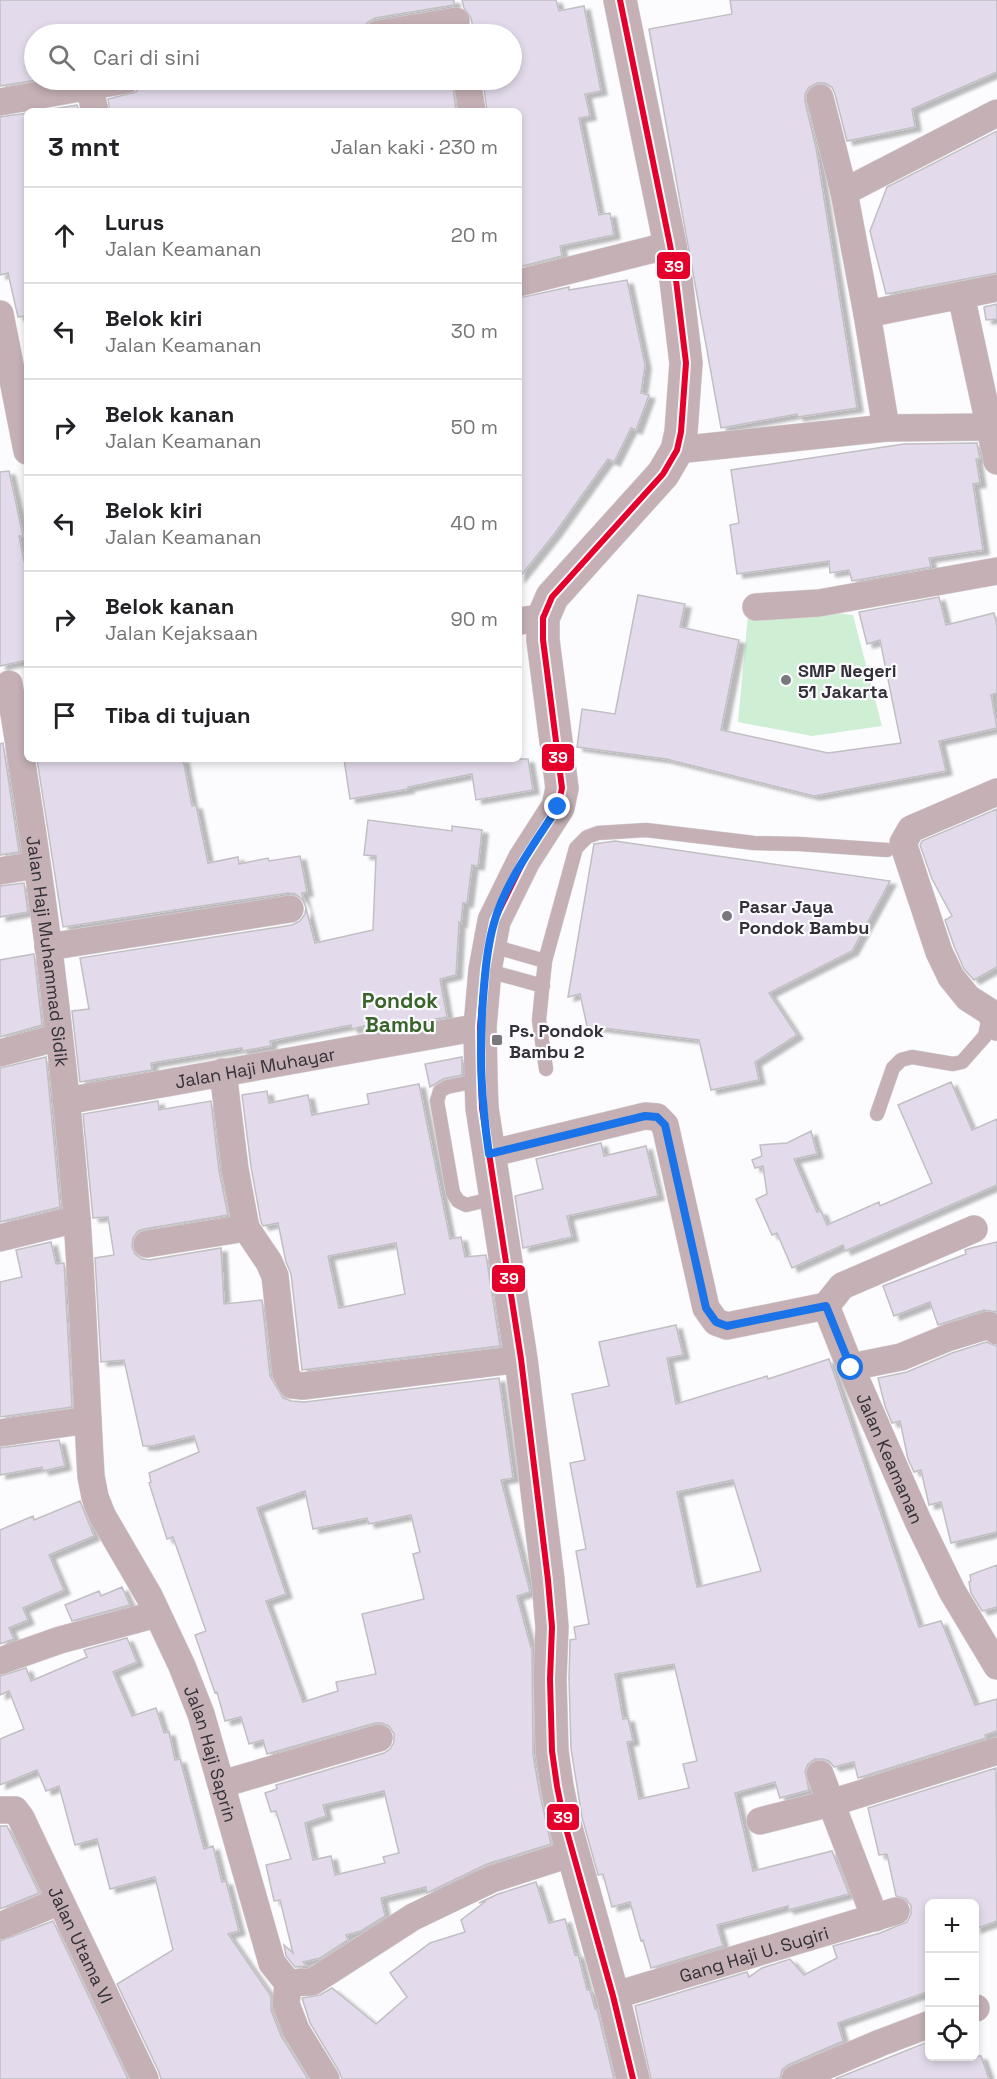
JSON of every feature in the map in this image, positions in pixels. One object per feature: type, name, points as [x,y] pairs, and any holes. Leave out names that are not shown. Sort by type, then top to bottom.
[{"type":"street","points":[[620,0],[676,280],[686,363],[684,410],[677,450],[663,474],[531,620],[543,640],[562,788],[558,807],[524,860],[494,921],[487,958],[480,1027],[482,1108],[521,1359],[548,1580],[552,1627],[550,1679],[552,1751],[564,1821],[613,1996],[633,2079]]},
{"type":"street","points":[[427,24],[456,18]]},
{"type":"street","points":[[0,102],[92,99],[108,90]]},
{"type":"street","points":[[469,90],[472,108]]},
{"type":"street","points":[[820,98],[844,192],[886,428]]},
{"type":"street","points":[[844,192],[997,113]]},
{"type":"street","points":[[522,282],[670,244]]},
{"type":"street","points":[[867,314],[997,288]]},
{"type":"street","points":[[961,296],[997,461]]},
{"type":"street","points":[[0,314],[24,436]]},
{"type":"street","points":[[677,450],[886,428],[990,427]]},
{"type":"street","points":[[756,607],[819,603],[997,571]]},
{"type":"street","name":"Jalan Haji Muhammad Sidik","points":[[12,683],[60,1037],[77,1219]]},
{"type":"street","points":[[995,1016],[968,998],[951,977],[939,952],[903,843],[911,829],[997,792]]},
{"type":"street","points":[[0,871],[37,865]]},
{"type":"street","points":[[48,948],[290,909]]},
{"type":"street","name":"Jalan Haji Muhayar","points":[[66,1101],[223,1071],[480,1027]]},
{"type":"street","points":[[0,1053],[60,1037]]},
{"type":"street","points":[[223,1071],[238,1190],[246,1228],[269,1262],[275,1276],[286,1374],[292,1385],[303,1386],[521,1359]]},
{"type":"street","points":[[489,1154],[645,1116],[657,1117],[665,1125],[706,1308],[716,1322],[727,1326],[826,1306],[842,1286],[974,1229]]},
{"type":"street","points":[[0,1238],[77,1219]]},
{"type":"street","name":"Jalan Haji Saprin","points":[[77,1219],[91,1476],[95,1497],[102,1515],[132,1564],[182,1666],[201,1714],[272,1963],[288,1983]]},
{"type":"street","points":[[147,1244],[246,1228]]},
{"type":"street","name":"Jalan Keamanan","points":[[826,1306],[918,1521],[952,1591],[997,1666]]},
{"type":"street","points":[[851,1368],[901,1357],[946,1338],[989,1325],[997,1331]]},
{"type":"street","points":[[0,1433],[88,1420]]},
{"type":"street","points":[[0,1661],[60,1640],[157,1614]]},
{"type":"street","points":[[222,1784],[379,1738]]},
{"type":"street","points":[[760,1821],[831,1803],[997,1751]]},
{"type":"street","points":[[820,1774],[831,1803]]},
{"type":"street","name":"Gang Haji U. Sugiri","points":[[613,1996],[886,1915],[831,1803]]},
{"type":"street","name":"Jalan Utama VI","points":[[7,1810],[21,1818],[145,2079]]},
{"type":"street","points":[[326,2079],[296,2030],[286,2004],[288,1983],[312,1982],[413,1917],[492,1879],[573,1853]]},
{"type":"street","points":[[0,1926],[60,1901]]},
{"type":"street","points":[[795,2079],[925,2026]]},
{"type":"lane","points":[[546,1069],[539,1020],[545,961],[576,848],[587,837],[614,830],[646,830],[754,843],[886,850]]},
{"type":"lane","points":[[487,958],[545,961]]},
{"type":"lane","points":[[487,958],[543,986]]},
{"type":"lane","points":[[877,1114],[893,1068],[901,1060],[912,1057],[953,1064],[962,1062],[986,1036],[995,1016]]},
{"type":"lane","points":[[481,1080],[447,1087],[440,1091],[437,1101],[453,1193],[458,1201],[466,1205],[496,1198]]},
{"type":"green space","points":[[749,604],[853,615],[882,726],[812,736],[738,722]]},
{"type":"building","points":[[0,0],[454,0],[454,5],[375,18],[367,24],[24,24],[24,82],[0,86]]},
{"type":"building","points":[[462,0],[556,0],[559,11],[584,6],[601,91],[585,94],[590,116],[579,118],[599,215],[610,213],[614,235],[560,246],[562,256],[522,266],[522,108],[487,108],[484,90],[522,90],[522,24],[472,24]]},
{"type":"building","points":[[730,0],[997,0],[997,72],[912,109],[915,127],[847,141],[832,87],[825,83],[817,83],[809,87],[805,94],[805,102],[816,148],[857,408],[798,417],[797,414],[721,428],[649,29],[732,14]]},
{"type":"building","points":[[138,90],[453,90],[456,108],[110,108],[108,99]]},
{"type":"building","points":[[77,105],[78,108],[58,108]]},
{"type":"building","points":[[24,113],[24,316],[18,317],[8,273],[0,275],[0,117]]},
{"type":"building","points":[[997,131],[997,273],[886,294],[870,231],[887,187]]},
{"type":"building","points":[[627,280],[645,365],[641,393],[649,395],[636,430],[631,428],[614,462],[608,459],[522,574],[522,297],[569,287],[569,290]]},
{"type":"building","points":[[997,304],[997,319],[986,320],[984,307]]},
{"type":"building","points":[[977,443],[980,459],[976,459],[980,483],[973,484],[983,550],[929,558],[931,567],[852,581],[849,570],[830,573],[829,561],[737,574],[730,525],[739,523],[731,470],[904,444]]},
{"type":"building","points":[[9,471],[23,536],[19,536],[24,560],[24,661],[0,666],[0,472]]},
{"type":"building","points":[[638,595],[685,604],[680,627],[739,640],[721,730],[828,753],[901,743],[880,640],[867,644],[859,612],[939,597],[946,625],[994,613],[997,626],[997,693],[991,695],[997,728],[939,741],[946,771],[814,796],[666,759],[577,747],[582,709],[615,714]]},
{"type":"building","points":[[3,743],[19,852],[0,855],[0,744]]},
{"type":"building","points":[[522,759],[528,759],[533,790],[476,800],[472,774],[408,787],[408,789],[350,799],[344,762],[522,762]]},
{"type":"building","points":[[37,762],[184,762],[192,806],[196,805],[208,863],[238,857],[239,864],[268,858],[269,861],[300,856],[307,892],[302,893],[305,906],[302,899],[295,894],[288,893],[63,927]]},
{"type":"building","points":[[997,809],[997,967],[974,980],[964,969],[954,946],[945,920],[952,916],[932,879],[920,845],[922,841]]},
{"type":"building","points":[[368,820],[452,831],[452,826],[482,830],[478,866],[472,865],[467,903],[463,903],[461,923],[459,922],[456,975],[440,979],[447,1017],[390,1027],[388,1020],[352,1029],[351,1025],[270,1041],[271,1046],[242,1051],[242,1048],[151,1063],[152,1070],[80,1082],[72,1011],[89,1009],[80,958],[292,925],[300,921],[306,908],[315,943],[373,930],[376,856],[364,855]]},
{"type":"building","name":"Pasar Jaya Pondok Bambu","points":[[615,841],[890,881],[852,951],[769,993],[797,1035],[755,1062],[759,1080],[711,1090],[699,1040],[587,1026],[580,994],[568,997],[594,844]]},
{"type":"building","points":[[24,883],[28,912],[0,917],[0,886]]},
{"type":"building","points":[[34,954],[42,1025],[0,1037],[0,960]]},
{"type":"building","points":[[46,1057],[60,1207],[0,1222],[0,1068]]},
{"type":"building","points":[[462,1057],[462,1075],[443,1079],[430,1087],[425,1064]]},
{"type":"building","points":[[951,1082],[972,1130],[997,1119],[997,1185],[845,1251],[843,1245],[792,1268],[777,1233],[772,1235],[756,1199],[767,1194],[763,1166],[755,1168],[752,1160],[762,1156],[760,1145],[787,1143],[811,1131],[817,1154],[794,1159],[817,1212],[821,1211],[827,1225],[879,1202],[880,1206],[932,1183],[898,1105]]},
{"type":"building","points":[[419,1084],[450,1239],[461,1237],[465,1257],[486,1255],[500,1346],[302,1370],[291,1274],[286,1262],[278,1223],[263,1226],[261,1222],[242,1095],[267,1091],[269,1103],[308,1095],[312,1115],[369,1104],[367,1094]],"holes":[[[396,1243],[405,1294],[339,1308],[328,1256]]]},
{"type":"building","points":[[158,1101],[159,1110],[211,1101],[219,1171],[228,1215],[138,1231],[133,1238],[132,1247],[135,1254],[142,1259],[149,1260],[221,1248],[224,1304],[262,1300],[270,1376],[283,1398],[305,1402],[499,1378],[513,1478],[501,1480],[530,1592],[517,1596],[532,1648],[533,1754],[551,1844],[487,1864],[427,1893],[426,1887],[381,1898],[385,1916],[361,1931],[346,1935],[348,1940],[320,1958],[303,1962],[307,1966],[295,1967],[286,1956],[284,1945],[293,1953],[280,1900],[274,1901],[266,1865],[291,1859],[276,1811],[271,1812],[265,1793],[277,1789],[276,1785],[384,1753],[394,1742],[394,1734],[389,1726],[375,1723],[267,1754],[263,1740],[249,1744],[241,1717],[225,1721],[217,1692],[215,1693],[195,1635],[206,1631],[173,1537],[167,1539],[149,1483],[151,1482],[149,1473],[199,1452],[194,1436],[143,1446],[124,1360],[101,1362],[95,1258],[114,1255],[108,1217],[93,1218],[83,1114]],"holes":[[[305,1491],[313,1529],[367,1518],[369,1524],[411,1515],[420,1552],[413,1554],[424,1599],[362,1614],[376,1674],[336,1682],[338,1691],[303,1702],[266,1601],[286,1594],[257,1508]],[[384,1791],[399,1853],[383,1857],[385,1863],[335,1875],[331,1856],[313,1860],[305,1823],[326,1816],[323,1805]]]},
{"type":"building","points":[[601,1143],[604,1156],[646,1146],[658,1196],[567,1216],[572,1237],[523,1248],[515,1196],[543,1189],[536,1159]]},
{"type":"building","points":[[51,1242],[56,1264],[64,1263],[72,1407],[0,1417],[0,1282],[22,1277],[16,1250]]},
{"type":"building","points":[[997,1242],[997,1312],[984,1310],[938,1325],[930,1302],[894,1316],[883,1286],[966,1254],[965,1250]]},
{"type":"building","points":[[676,1325],[683,1355],[667,1358],[676,1404],[767,1376],[768,1379],[829,1359],[919,1627],[941,1621],[975,1705],[997,1699],[997,1731],[985,1735],[986,1738],[858,1778],[854,1762],[834,1767],[829,1761],[815,1759],[808,1764],[805,1771],[809,1790],[780,1798],[775,1782],[735,1793],[753,1871],[832,1851],[849,1894],[788,1910],[788,1906],[717,1925],[723,1946],[651,1968],[630,1902],[612,1907],[603,1874],[598,1875],[582,1817],[571,1749],[570,1640],[576,1639],[574,1627],[589,1624],[576,1551],[586,1549],[570,1463],[585,1460],[572,1394],[609,1386],[599,1342]],"holes":[[[733,1480],[761,1571],[697,1587],[677,1492]],[[674,1664],[697,1761],[683,1764],[689,1788],[639,1799],[627,1742],[633,1741],[628,1718],[623,1719],[615,1674]]]},
{"type":"building","points":[[986,1342],[997,1346],[997,1532],[951,1543],[941,1502],[929,1505],[921,1470],[914,1472],[908,1459],[900,1421],[892,1423],[878,1378],[907,1372]]},
{"type":"building","points":[[59,1440],[65,1466],[43,1471],[42,1467],[0,1475],[0,1448]]},
{"type":"building","points":[[80,1501],[94,1536],[49,1555],[64,1590],[23,1608],[28,1620],[9,1628],[14,1639],[0,1644],[0,1530],[33,1516],[34,1520]]},
{"type":"building","points":[[997,1565],[997,1607],[982,1611],[971,1593],[970,1575]]},
{"type":"building","points":[[122,1587],[130,1605],[72,1621],[65,1605],[99,1591],[101,1596]]},
{"type":"building","points":[[127,1638],[137,1662],[113,1672],[132,1716],[156,1708],[164,1733],[169,1732],[175,1760],[180,1759],[204,1849],[213,1846],[222,1882],[226,1881],[239,1931],[228,1934],[271,1996],[271,2010],[281,2036],[308,2079],[161,2079],[117,1984],[173,1950],[155,1877],[110,1889],[97,1839],[75,1845],[59,1786],[46,1791],[37,1770],[0,1785],[0,1739],[24,1729],[9,1691],[0,1695],[0,1676],[26,1668],[31,1681],[87,1657],[84,1650]]},
{"type":"building","points":[[996,1768],[997,1921],[979,1928],[979,1899],[925,1899],[925,1993],[838,2023],[843,2041],[788,2065],[782,2070],[780,2079],[651,2079],[635,2006],[747,1972],[749,1977],[762,1968],[790,1959],[804,1975],[837,1958],[833,1946],[880,1933],[907,1922],[911,1914],[911,1906],[906,1899],[896,1896],[887,1854],[879,1855],[868,1808]]},
{"type":"building","points":[[0,1826],[7,1826],[39,1893],[0,1909]]},
{"type":"building","points":[[536,1882],[549,1923],[565,1919],[575,1955],[578,1954],[587,1990],[590,1990],[595,2009],[597,2009],[614,2079],[342,2079],[310,2023],[302,1998],[320,1995],[332,1988],[376,2024],[407,1997],[390,1973],[430,1943],[465,1932],[461,1920],[486,1901],[479,1903],[498,1894]]},
{"type":"building","points":[[53,1921],[128,2079],[0,2079],[0,1941]]},
{"type":"building","points":[[925,2043],[925,2061],[979,2061],[979,2056],[981,2056],[989,2079],[835,2079]]},
{"type":"transit line","name":"39","points":[[620,0],[676,280],[686,363],[681,432],[677,450],[663,474],[552,597],[543,618],[543,640],[562,788],[558,807],[524,860],[494,921],[485,970],[480,1027],[482,1108],[521,1359],[548,1580],[552,1627],[550,1679],[552,1751],[557,1786],[564,1821],[613,1996],[633,2079]]},
{"type":"place","name":"SMP Negeri 51 Jakarta","points":[[786,680]]},
{"type":"place","name":"Pasar Jaya Pondok Bambu","points":[[727,916]]},
{"type":"place","name":"Ps. Pondok Bambu 2","points":[[497,1040]]},
{"type":"district","name":"Pondok Bambu","points":[[400,1012]]},
{"type":"route","points":[[558,807],[524,860],[505,896],[494,921],[489,945],[480,1027],[480,1065],[482,1108],[489,1154],[645,1116],[657,1117],[665,1125],[706,1308],[716,1322],[727,1326],[826,1306],[851,1368]]}]
